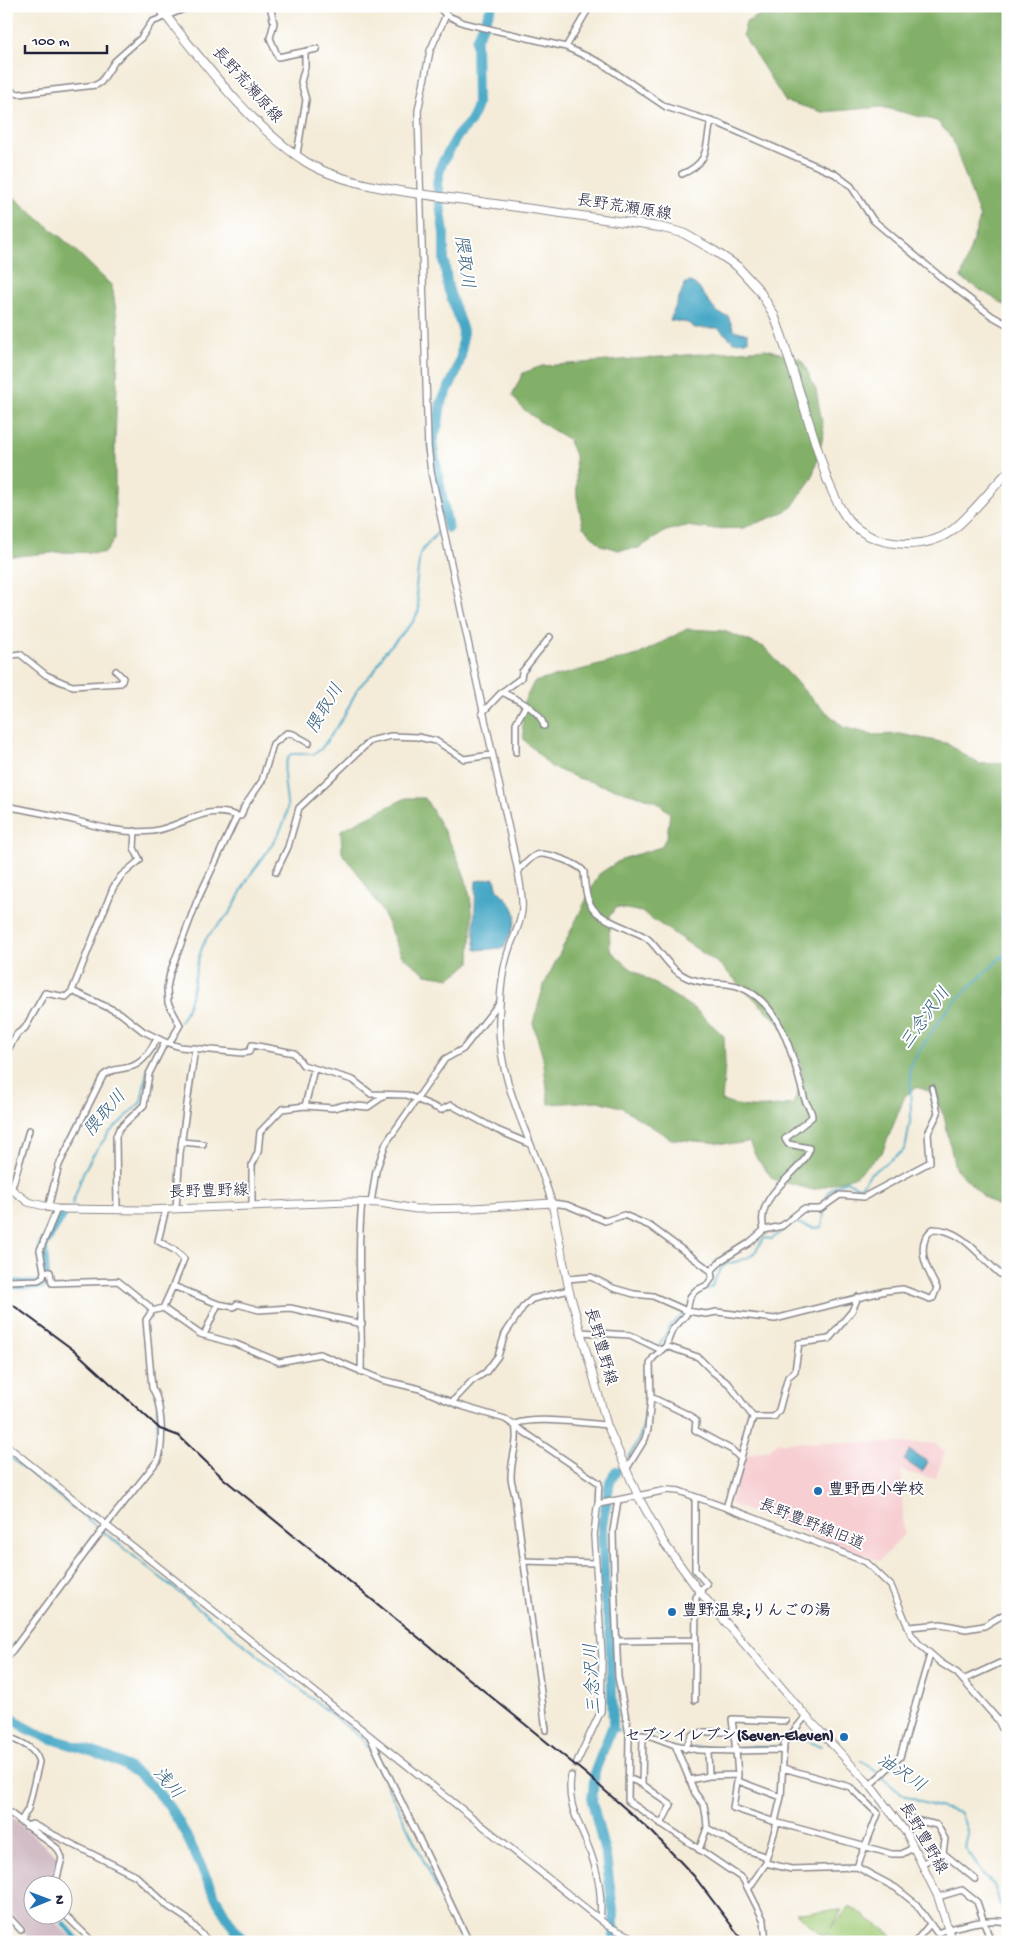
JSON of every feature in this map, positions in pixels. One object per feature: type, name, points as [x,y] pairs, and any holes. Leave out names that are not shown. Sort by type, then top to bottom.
[{"type":"main road","name":"長野荒瀬原線","points":[[158,6],[239,102],[279,142],[307,162],[342,177],[425,194],[659,227],[683,233],[737,266],[759,290],[774,315],[827,479],[837,504],[854,526],[874,538],[903,544],[923,543],[941,537],[954,529],[1008,472]]},
{"type":"main road","name":"長野豊野線","points":[[9,1188],[28,1202],[57,1209],[166,1209],[362,1202],[416,1209],[439,1209],[552,1203],[569,1290],[607,1425],[638,1496],[664,1543],[700,1591],[806,1716],[873,1783],[923,1863],[938,1897],[952,1942]]},
{"type":"street","points":[[6,90],[19,94],[96,85],[101,82],[115,61],[141,38],[152,22],[191,6]]},
{"type":"street","points":[[270,6],[274,23],[270,38],[278,56],[317,49]]},
{"type":"street","points":[[438,6],[446,15],[464,23],[566,47],[601,63],[666,107],[711,121],[835,174],[850,186],[873,220],[943,279],[992,316],[1008,325]]},
{"type":"street","points":[[566,47],[590,6]]},
{"type":"street","points":[[446,15],[430,51],[418,111],[425,194],[428,447],[431,472],[482,713],[518,871],[522,910],[507,954],[500,1002],[501,1053],[507,1084],[552,1203],[567,1206],[605,1221],[624,1215],[650,1226],[711,1270],[712,1278],[707,1285],[695,1291],[686,1315],[668,1337],[666,1346]]},
{"type":"street","points":[[297,154],[306,100],[301,82],[305,67],[305,52]]},
{"type":"street","points":[[682,174],[700,164],[704,158],[711,121]]},
{"type":"street","points":[[482,713],[502,692],[521,678],[522,672],[550,637]]},
{"type":"street","points":[[6,656],[20,654],[46,675],[74,686],[121,683],[123,678],[116,671]]},
{"type":"street","points":[[502,692],[526,705],[542,718],[544,726]]},
{"type":"street","points":[[516,752],[516,723],[526,705]]},
{"type":"street","points":[[6,806],[78,822],[99,829],[135,831],[161,829],[196,816],[220,813],[241,816],[244,807],[262,781],[272,744],[287,733],[293,734],[309,744]]},
{"type":"street","points":[[276,872],[288,847],[299,808],[370,741],[381,737],[408,736],[436,741],[464,758],[492,755]]},
{"type":"street","points":[[117,1209],[116,1136],[119,1129],[144,1105],[149,1074],[167,1042],[180,1025],[168,1003],[167,988],[170,973],[197,902],[237,816]]},
{"type":"street","points":[[6,1053],[17,1034],[25,1028],[45,993],[66,997],[72,991],[113,888],[121,876],[140,860],[134,848],[135,831]]},
{"type":"street","points":[[518,871],[535,855],[543,853],[579,866],[584,872],[586,898],[596,912],[645,937],[664,959],[686,977],[704,984],[733,985],[743,988],[766,1007],[777,1021],[794,1056],[804,1100],[812,1110],[812,1117],[785,1139],[788,1144],[808,1148],[809,1151],[804,1161],[782,1180],[769,1201],[762,1224],[764,1230]]},
{"type":"street","points":[[72,991],[128,1018],[136,1026],[157,1039],[180,1047],[242,1054],[249,1052],[252,1045],[294,1052],[303,1065],[353,1080],[371,1094],[407,1095],[441,1110],[451,1105],[497,1130],[530,1144]]},
{"type":"street","points":[[371,1203],[376,1171],[386,1143],[445,1059],[463,1049],[500,1002]]},
{"type":"street","points":[[48,1208],[59,1165],[102,1076],[108,1071],[134,1066],[142,1060],[157,1039]]},
{"type":"street","points":[[176,1208],[182,1142],[195,1048]]},
{"type":"street","points":[[305,1106],[314,1069]]},
{"type":"street","points":[[711,1270],[764,1230],[782,1226],[803,1209],[820,1210],[840,1194],[864,1197],[930,1162],[928,1132],[938,1113],[932,1088]]},
{"type":"street","points":[[252,1205],[252,1165],[258,1152],[260,1132],[282,1109],[305,1106],[333,1108],[345,1105],[368,1107],[385,1095]]},
{"type":"street","points":[[9,1188],[29,1130]]},
{"type":"street","points":[[182,1142],[203,1144]]},
{"type":"street","points":[[361,1372],[362,1324],[358,1236],[362,1202]]},
{"type":"street","points":[[57,1209],[40,1250],[46,1271],[52,1283],[118,1281],[149,1306],[152,1311]]},
{"type":"street","points":[[163,1308],[184,1259],[176,1251],[158,1241],[166,1209]]},
{"type":"street","points":[[567,1279],[591,1277],[613,1288],[634,1294],[653,1296],[687,1311],[706,1314],[717,1312],[775,1319],[858,1296],[903,1289],[926,1298],[933,1298],[937,1288],[927,1271],[923,1251],[925,1238],[932,1229],[947,1230],[958,1235],[1000,1274],[1008,1276]]},
{"type":"street","points":[[6,1281],[38,1280],[43,1277],[46,1271]]},
{"type":"street","points":[[173,1286],[218,1304],[234,1307],[237,1304],[259,1310],[290,1308],[362,1324]]},
{"type":"street","points":[[452,1402],[472,1381],[486,1372],[498,1356],[505,1334],[523,1307],[532,1299],[569,1290]]},
{"type":"street","points":[[753,1417],[774,1417],[779,1410],[788,1377],[795,1371],[800,1343],[829,1339],[852,1311],[858,1296]]},
{"type":"street","points":[[204,1336],[218,1304]]},
{"type":"street","points":[[6,1659],[107,1524],[158,1460],[162,1449],[158,1396],[152,1388],[146,1320],[152,1311],[163,1308],[204,1336],[236,1344],[279,1362],[320,1354],[382,1380],[420,1389],[515,1424],[524,1433],[599,1483],[601,1504],[594,1535],[602,1656],[600,1711],[577,1762]]},
{"type":"street","points":[[580,1332],[630,1335],[659,1349]]},
{"type":"street","points":[[626,1470],[645,1439],[650,1419],[650,1364],[659,1349],[666,1346],[698,1357],[730,1384],[753,1417]]},
{"type":"street","points":[[651,1397],[691,1416],[696,1421],[696,1430],[732,1450],[741,1459]]},
{"type":"street","points":[[726,1508],[753,1417]]},
{"type":"street","points":[[515,1424],[541,1419],[553,1422],[607,1425]]},
{"type":"street","points":[[515,1424],[518,1439],[512,1460],[511,1479],[524,1561],[546,1730]]},
{"type":"street","points":[[6,1445],[368,1732],[608,1926],[622,1932],[633,1942]]},
{"type":"street","name":"長野豊野線旧道","points":[[601,1504],[667,1490],[679,1491],[866,1562],[891,1586],[918,1643],[930,1655],[957,1673],[998,1720],[1008,1741]]},
{"type":"street","points":[[695,1498],[695,1570],[707,1584],[696,1596],[696,1700]]},
{"type":"street","points":[[615,1500],[613,1531],[618,1677],[629,1734],[628,1801],[743,1879],[750,1888],[764,1921],[766,1942]]},
{"type":"street","points":[[524,1561],[595,1563]]},
{"type":"street","points":[[909,1627],[941,1624],[966,1629],[984,1626],[1008,1613]]},
{"type":"street","points":[[617,1641],[696,1640]]},
{"type":"street","points":[[873,1783],[900,1757],[905,1746],[930,1655]]},
{"type":"street","points":[[963,1680],[1000,1663],[1008,1664]]},
{"type":"street","points":[[750,1888],[766,1860],[776,1823],[781,1797],[784,1743],[806,1716]]},
{"type":"street","points":[[786,1721],[732,1719],[738,1778],[733,1808],[776,1823],[892,1854],[902,1854],[914,1847]]},
{"type":"street","points":[[368,1732],[469,1942]]},
{"type":"street","points":[[686,1746],[692,1735],[704,1732],[734,1732]]},
{"type":"street","points":[[629,1734],[652,1736],[675,1745],[708,1750],[784,1750]]},
{"type":"street","points":[[6,1736],[31,1748],[37,1754],[39,1762],[28,1809],[20,1822]]},
{"type":"street","points":[[642,1784],[643,1736]]},
{"type":"street","points":[[675,1745],[689,1780],[704,1805],[707,1828],[699,1850]]},
{"type":"street","points":[[708,1750],[709,1776]]},
{"type":"street","points":[[783,1768],[850,1787],[878,1814],[857,1867]]},
{"type":"street","points":[[571,1776],[570,1801],[596,1872],[601,1897],[600,1919]]},
{"type":"street","points":[[689,1780],[709,1776],[738,1778],[781,1797]]},
{"type":"street","points":[[628,1778],[642,1784],[671,1805],[661,1824]]},
{"type":"street","points":[[6,1810],[58,1849],[62,1858],[58,1876]]},
{"type":"street","points":[[912,1819],[937,1825],[945,1839],[943,1853]]},
{"type":"street","points":[[26,1826],[32,1824],[136,1876],[169,1907],[187,1919],[209,1942]]},
{"type":"street","points":[[707,1828],[766,1860],[791,1869],[857,1867],[896,1888],[916,1904],[937,1933],[948,1929],[1001,1920],[1008,1923]]},
{"type":"street","points":[[923,1863],[943,1853]]},
{"type":"street","points":[[943,1853],[975,1879]]},
{"type":"street","points":[[938,1897],[962,1890],[977,1902],[986,1923],[991,1942]]},
{"type":"street","points":[[6,1914],[20,1930]]},
{"type":"street","points":[[72,1922],[93,1942]]},
{"type":"street","points":[[915,1942],[930,1924]]},
{"type":"shaded area","name":"豊野西小学校","points":[[779,1442],[936,1443],[945,1453],[935,1479],[901,1471],[904,1534],[880,1561],[730,1504],[744,1456],[768,1450]]},
{"type":"shaded area","points":[[6,1812],[59,1858],[54,1876],[22,1876],[22,1925],[6,1909]]},
{"type":"shaded area","points":[[59,1926],[76,1942],[27,1942],[24,1927]]},
{"type":"green space","points":[[778,6],[1008,6],[1008,307],[961,278],[980,218],[952,138],[937,121],[882,107],[822,112],[785,101],[743,35],[746,22]]},
{"type":"green space","points":[[6,188],[19,202],[70,245],[112,286],[119,329],[115,442],[115,539],[105,553],[61,552],[6,557]]},
{"type":"green space","points":[[766,349],[802,360],[816,390],[824,433],[812,478],[792,507],[778,515],[743,528],[710,529],[686,526],[666,531],[639,548],[619,550],[601,545],[583,527],[577,497],[575,455],[568,439],[543,424],[522,408],[512,395],[523,373],[542,366]]},
{"type":"green space","points":[[687,629],[724,631],[764,647],[810,697],[843,727],[874,735],[900,734],[946,743],[979,764],[1008,763],[1008,1214],[983,1196],[955,1168],[944,1116],[932,1092],[916,1087],[905,1096],[882,1153],[854,1177],[813,1190],[773,1179],[757,1159],[749,1142],[733,1144],[671,1139],[621,1107],[598,1101],[549,1104],[543,1058],[533,1023],[544,985],[599,874],[622,859],[661,847],[667,836],[670,813],[656,801],[578,778],[551,767],[524,740],[521,708],[534,682],[638,655]],"holes":[[[616,907],[642,912],[719,964],[780,1024],[799,1056],[803,1082],[793,1104],[757,1107],[740,1106],[722,1101],[725,1064],[724,1036],[696,1010],[630,968],[610,950],[609,917]]]},
{"type":"green space","points":[[406,798],[425,798],[455,852],[470,896],[472,918],[470,963],[450,978],[426,974],[401,955],[383,913],[360,876],[342,853],[341,830]]},
{"type":"green space","points":[[850,1906],[892,1935],[888,1942],[831,1942],[828,1933],[824,1937],[796,1913],[842,1910],[831,1928]]},
{"type":"water","points":[[690,282],[696,285],[716,311],[728,316],[734,330],[748,334],[748,341],[734,342],[718,328],[695,328],[688,323],[670,320],[685,283]]},
{"type":"water","points":[[494,878],[499,890],[515,912],[516,918],[504,948],[476,950],[474,934],[476,881]]},
{"type":"water","points":[[910,1451],[928,1462],[922,1472],[904,1460]]},
{"type":"waterway","name":"隈取川","points":[[448,528],[432,442],[438,424],[441,403],[456,373],[461,356],[463,331],[448,288],[444,260],[444,233],[437,183],[441,165],[458,135],[471,121],[477,105],[476,40],[492,6]]},
{"type":"waterway","name":"隈取川","points":[[180,1022],[189,1002],[198,959],[206,939],[231,911],[248,879],[274,841],[285,820],[287,812],[284,778],[286,761],[291,754],[314,754],[321,749],[343,718],[358,688],[375,670],[384,653],[413,622],[419,610],[416,587],[420,553],[438,532]]},
{"type":"waterway","name":"三念沢川","points":[[825,1202],[832,1189],[846,1181],[860,1188],[871,1173],[903,1151],[906,1145],[911,1116],[910,1068],[912,1063],[951,1005],[1008,951]]},
{"type":"waterway","name":"隈取川","points":[[72,1205],[83,1173],[93,1155],[109,1133],[141,1102],[147,1071],[160,1043]]},
{"type":"waterway","name":"三念沢川","points":[[691,1304],[693,1296],[712,1287],[720,1269],[724,1265],[752,1255],[764,1238],[772,1239],[793,1222],[814,1228],[822,1227],[825,1207]]},
{"type":"waterway","name":"隈取川","points":[[6,1284],[41,1285],[45,1279],[43,1246],[63,1213]]},
{"type":"waterway","name":"三念沢川","points":[[654,1355],[671,1325],[684,1313]]},
{"type":"waterway","name":"三念沢川","points":[[628,1457],[635,1446],[643,1425],[648,1368]]},
{"type":"waterway","points":[[157,1407],[158,1450]]},
{"type":"waterway","points":[[6,1454],[360,1737],[370,1750],[463,1942]]},
{"type":"waterway","name":"三念沢川","points":[[614,1942],[614,1917],[606,1857],[592,1801],[595,1771],[613,1725],[610,1630],[605,1601],[602,1526],[610,1482],[616,1471]]},
{"type":"waterway","name":"浅川","points":[[6,1713],[28,1729],[102,1755],[130,1768],[143,1778],[160,1795],[174,1815],[218,1902],[230,1923],[245,1942]]},
{"type":"waterway","name":"油沢川","points":[[612,1730],[620,1731]]},
{"type":"waterway","name":"油沢川","points":[[654,1734],[664,1737]]},
{"type":"waterway","name":"油沢川","points":[[794,1741],[802,1740],[821,1746]]},
{"type":"waterway","name":"油沢川","points":[[694,1747],[734,1747]]},
{"type":"waterway","name":"油沢川","points":[[739,1747],[779,1747]]},
{"type":"waterway","name":"油沢川","points":[[861,1761],[875,1770],[902,1793],[926,1804],[961,1813],[968,1834],[965,1848],[986,1878],[994,1885],[1000,1904],[1008,1914]]},
{"type":"waterway","points":[[66,1926],[80,1942]]},
{"type":"tunnel","points":[[571,1776],[577,1762]]},
{"type":"railway","points":[[6,1300],[75,1351],[160,1429],[179,1436],[224,1479],[586,1774],[653,1833],[694,1876],[744,1942]]},
{"type":"railway","points":[[6,1939],[9,1942]]},
{"type":"place","name":"豊野西小学校","points":[[818,1491]]},
{"type":"place","name":"豊野温泉;りんごの湯","points":[[672,1612]]},
{"type":"place","name":"セブンイレブン(Seven-Eleven)","points":[[844,1737]]}]
